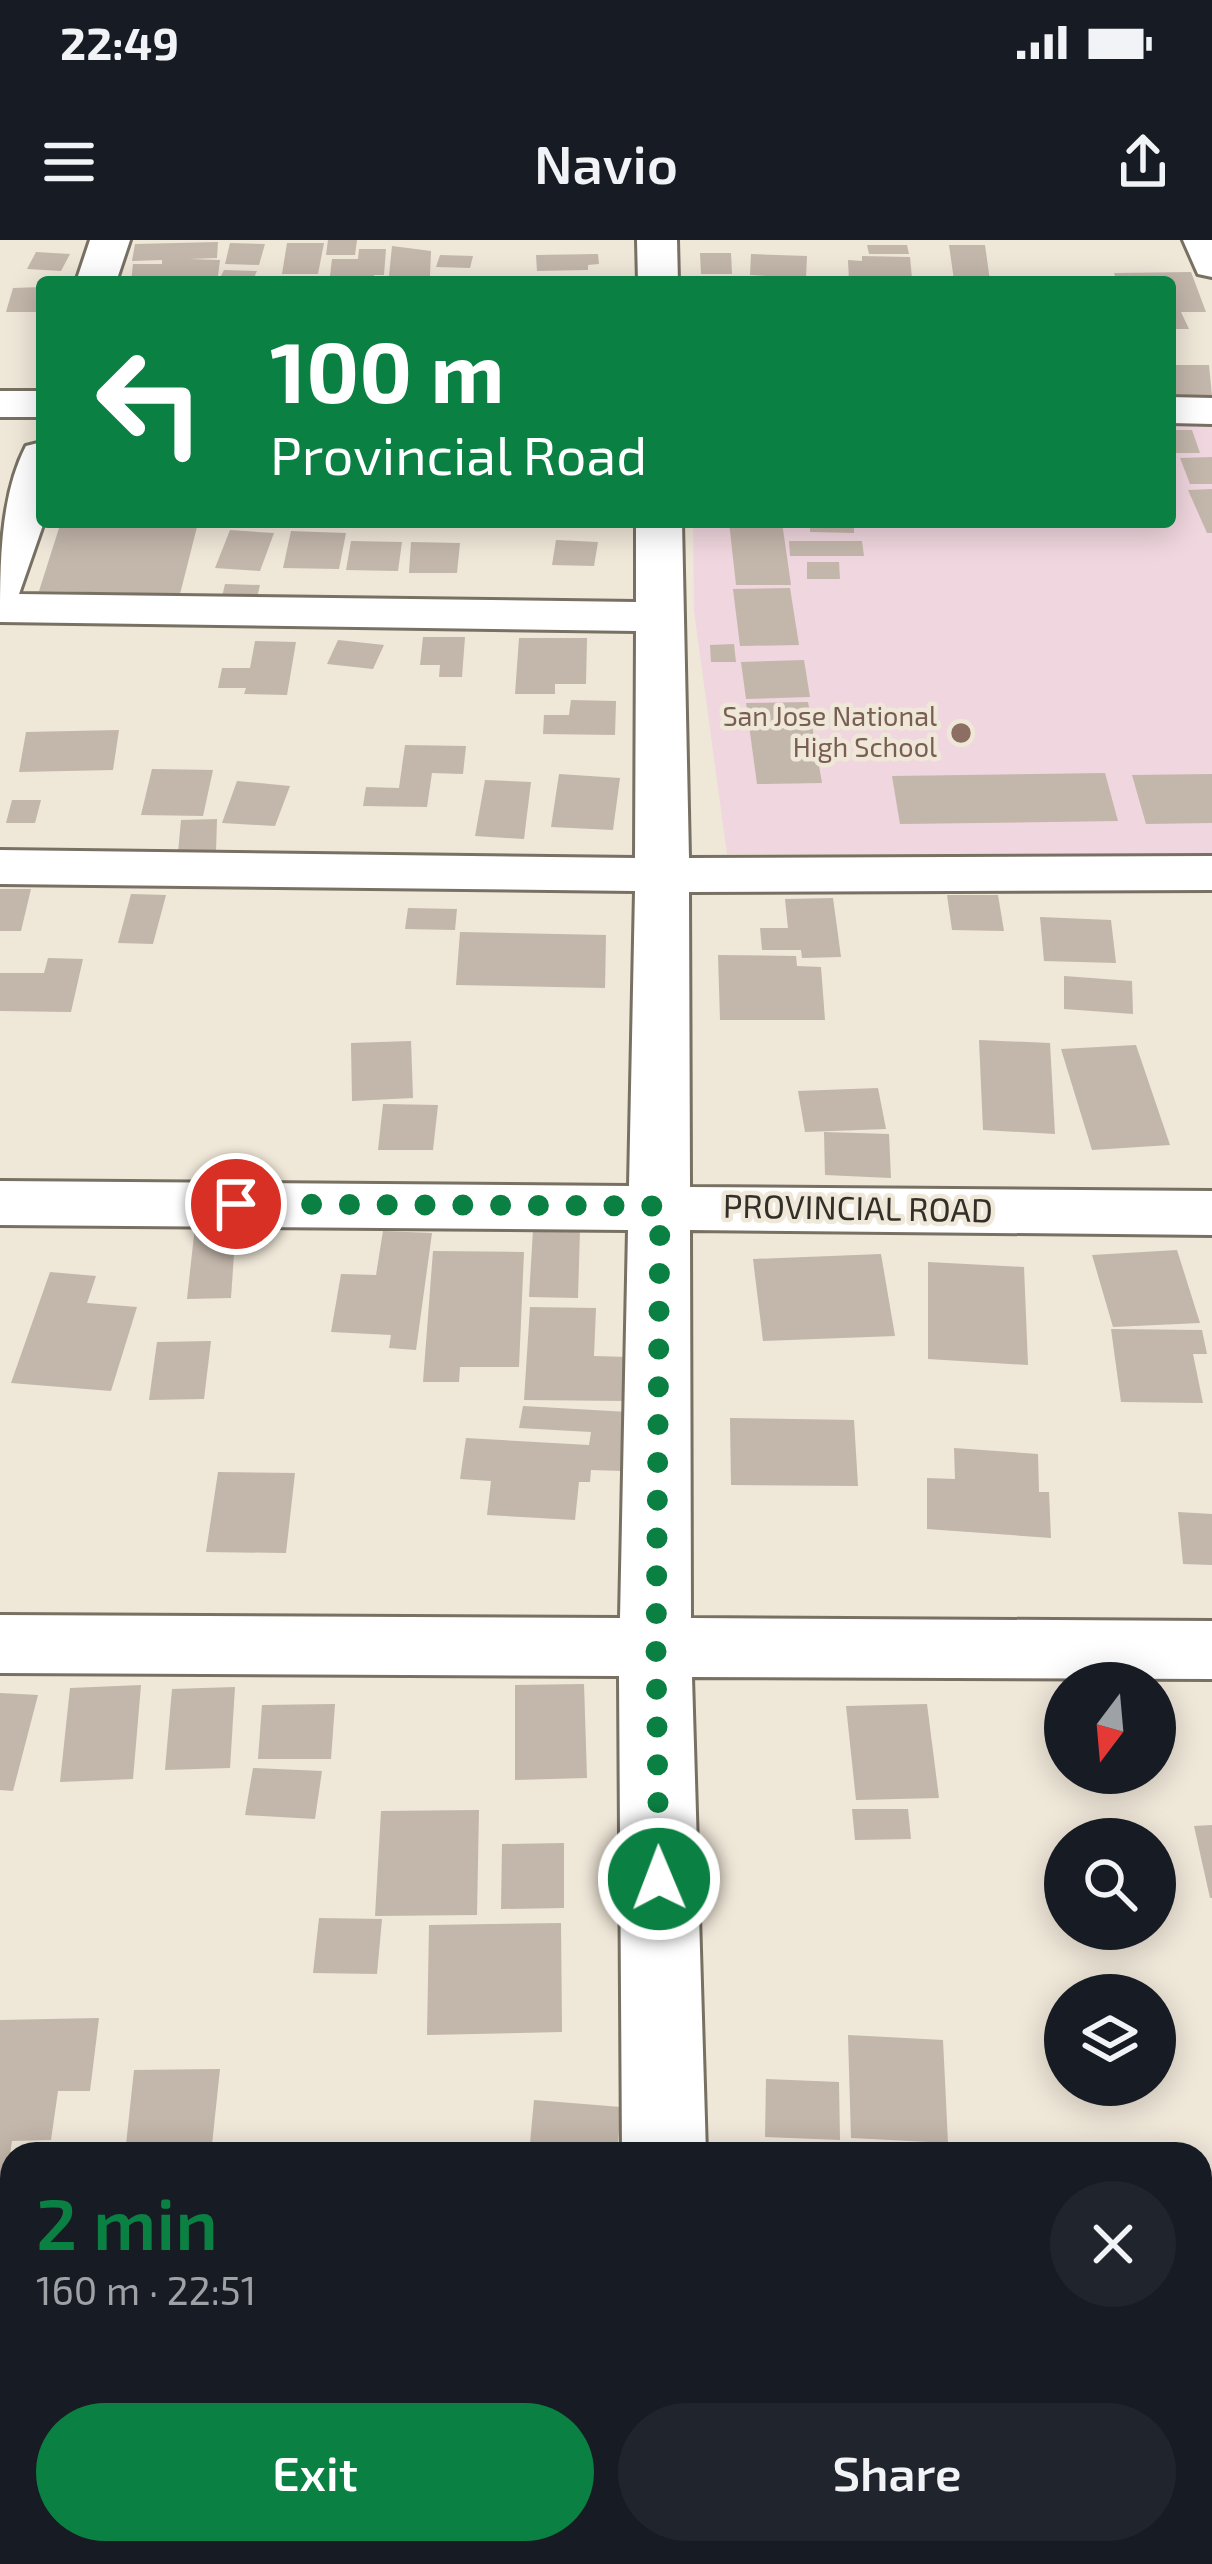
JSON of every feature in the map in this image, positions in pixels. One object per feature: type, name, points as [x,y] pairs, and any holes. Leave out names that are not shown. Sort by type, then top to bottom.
[{"type":"street","points":[[98,276],[110,240]]},
{"type":"street","points":[[657,240],[658,276]]},
{"type":"street","points":[[1203,240],[1212,265]]},
{"type":"street","points":[[0,404],[36,404]]},
{"type":"street","points":[[1176,410],[1212,411]]},
{"type":"street","points":[[0,587],[36,473]]},
{"type":"street","points":[[659,528],[656,616],[662,875],[656,1650],[664,2142]]},
{"type":"street","points":[[0,608],[656,616]]},
{"type":"street","points":[[0,867],[662,875],[1212,873]]},
{"type":"street","name":"PROVINCIAL ROAD","points":[[0,1203],[1212,1213]]},
{"type":"street","points":[[0,1644],[1212,1649]]},
{"type":"shaded area","name":"San Jose National High School","points":[[1176,421],[1212,421],[1212,855],[727,854],[694,611],[693,528],[1176,528]]},
{"type":"building","points":[[328,240],[357,240],[355,255],[326,255]]},
{"type":"building","points":[[218,242],[217,258],[189,259],[220,260],[218,276],[132,276],[133,264],[162,264],[162,260],[132,261],[135,244]]},
{"type":"building","points":[[230,243],[265,244],[259,265],[225,264]]},
{"type":"building","points":[[287,243],[324,243],[318,274],[282,274]]},
{"type":"building","points":[[867,245],[907,245],[909,254],[869,254]]},
{"type":"building","points":[[949,245],[985,245],[989,276],[953,276]]},
{"type":"building","points":[[392,246],[431,251],[430,276],[389,276]]},
{"type":"building","points":[[359,249],[386,249],[384,275],[330,276],[332,259],[358,259]]},
{"type":"building","points":[[36,252],[70,254],[61,271],[27,269]]},
{"type":"building","points":[[700,253],[731,253],[732,274],[701,274]]},
{"type":"building","points":[[598,254],[599,264],[588,265],[588,270],[537,271],[536,255]]},
{"type":"building","points":[[751,254],[807,256],[806,276],[750,275]]},
{"type":"building","points":[[440,255],[473,256],[470,268],[436,267]]},
{"type":"building","points":[[862,256],[910,257],[912,276],[849,276],[848,260],[862,261]]},
{"type":"building","points":[[224,270],[257,271],[255,276],[221,276]]},
{"type":"building","points":[[1191,272],[1206,312],[1181,312],[1189,329],[1176,329],[1176,276],[1114,273]]},
{"type":"building","points":[[36,287],[36,312],[6,312],[13,288]]},
{"type":"building","points":[[1176,365],[1209,365],[1212,396],[1176,394]]},
{"type":"building","points":[[1176,430],[1192,430],[1200,453],[1176,453]]},
{"type":"building","points":[[1212,457],[1212,484],[1190,484],[1180,458]]},
{"type":"building","points":[[1212,489],[1212,533],[1207,533],[1188,490]]},
{"type":"building","points":[[59,528],[197,528],[180,594],[39,591]]},
{"type":"building","points":[[730,528],[783,528],[791,585],[736,585]]},
{"type":"building","points":[[810,528],[854,528],[854,533],[810,532]]},
{"type":"building","points":[[230,530],[274,533],[260,571],[215,568]]},
{"type":"building","points":[[291,531],[346,533],[339,569],[283,568]]},
{"type":"building","points":[[556,540],[598,542],[594,566],[552,565]]},
{"type":"building","points":[[351,541],[402,542],[398,571],[346,570]]},
{"type":"building","points":[[789,541],[862,541],[864,556],[790,556]]},
{"type":"building","points":[[411,542],[460,543],[457,573],[409,573]]},
{"type":"building","points":[[807,562],[839,562],[840,579],[807,579]]},
{"type":"building","points":[[225,584],[260,585],[256,602],[221,601]]},
{"type":"building","points":[[790,588],[799,645],[740,646],[733,589]]},
{"type":"building","points":[[423,637],[465,637],[462,677],[439,677],[440,665],[420,665]]},
{"type":"building","points":[[519,638],[587,638],[586,684],[555,684],[555,694],[515,694]]},
{"type":"building","points":[[338,640],[384,645],[373,669],[327,664]]},
{"type":"building","points":[[255,641],[296,642],[287,695],[218,688],[222,668],[250,668]]},
{"type":"building","points":[[734,644],[736,662],[711,662],[710,645]]},
{"type":"building","points":[[804,660],[810,697],[746,699],[741,662]]},
{"type":"building","points":[[571,700],[616,701],[615,735],[543,734],[544,715],[569,715]]},
{"type":"building","points":[[808,702],[822,783],[757,784],[746,703]]},
{"type":"building","points":[[119,730],[113,770],[19,772],[26,732]]},
{"type":"building","points":[[405,745],[466,746],[463,774],[432,773],[427,807],[363,806],[366,787],[399,788]]},
{"type":"building","points":[[152,769],[213,770],[203,816],[141,815]]},
{"type":"building","points":[[1105,773],[1118,821],[900,824],[892,776]]},
{"type":"building","points":[[559,774],[620,778],[613,830],[551,827]]},
{"type":"building","points":[[1212,774],[1212,823],[1146,824],[1132,775]]},
{"type":"building","points":[[485,780],[531,782],[524,839],[475,836]]},
{"type":"building","points":[[237,781],[290,786],[275,826],[222,823]]},
{"type":"building","points":[[12,800],[41,800],[35,823],[6,823]]},
{"type":"building","points":[[217,819],[216,851],[178,853],[181,820]]},
{"type":"building","points":[[0,889],[31,889],[21,931],[0,931]]},
{"type":"building","points":[[131,894],[166,895],[153,944],[118,943]]},
{"type":"building","points":[[947,895],[998,895],[1004,931],[952,930]]},
{"type":"building","points":[[833,898],[841,957],[802,958],[801,950],[762,950],[760,928],[788,928],[785,899]]},
{"type":"building","points":[[408,908],[457,909],[455,930],[405,929]]},
{"type":"building","points":[[1040,917],[1111,920],[1116,963],[1044,961]]},
{"type":"building","points":[[460,932],[606,935],[605,988],[456,985]]},
{"type":"building","points":[[718,955],[796,956],[797,966],[821,967],[825,1020],[720,1020]]},
{"type":"building","points":[[48,958],[83,959],[71,1012],[0,1011],[0,973],[44,973]]},
{"type":"building","points":[[1064,976],[1132,981],[1133,1014],[1064,1009]]},
{"type":"building","points":[[979,1040],[1050,1043],[1055,1134],[983,1130]]},
{"type":"building","points":[[411,1041],[413,1098],[352,1101],[351,1043]]},
{"type":"building","points":[[1136,1045],[1170,1145],[1092,1150],[1061,1049]]},
{"type":"building","points":[[878,1088],[886,1129],[805,1132],[798,1091]]},
{"type":"building","points":[[383,1104],[438,1105],[433,1150],[378,1150]]},
{"type":"building","points":[[824,1132],[889,1134],[891,1178],[825,1175]]},
{"type":"building","points":[[236,1225],[231,1298],[187,1299],[195,1226]]},
{"type":"building","points":[[533,1230],[580,1230],[578,1298],[529,1297]]},
{"type":"building","points":[[383,1231],[432,1233],[416,1350],[389,1348],[391,1335],[331,1332],[341,1274],[376,1275]]},
{"type":"building","points":[[1177,1250],[1200,1323],[1113,1327],[1092,1255]]},
{"type":"building","points":[[433,1251],[524,1252],[519,1367],[460,1367],[459,1382],[423,1382]]},
{"type":"building","points":[[881,1254],[895,1336],[763,1341],[753,1259]]},
{"type":"building","points":[[928,1262],[1024,1267],[1028,1365],[928,1359]]},
{"type":"building","points":[[50,1272],[96,1276],[87,1303],[137,1307],[111,1391],[11,1383]]},
{"type":"building","points":[[530,1307],[596,1308],[594,1356],[628,1357],[628,1401],[524,1400]]},
{"type":"building","points":[[1111,1329],[1202,1330],[1207,1354],[1193,1354],[1203,1403],[1121,1402]]},
{"type":"building","points":[[211,1341],[204,1399],[149,1400],[157,1342]]},
{"type":"building","points":[[523,1406],[628,1412],[623,1471],[591,1470],[590,1482],[579,1482],[575,1520],[487,1515],[491,1481],[460,1479],[466,1438],[589,1445],[591,1432],[519,1428]]},
{"type":"building","points":[[730,1418],[854,1420],[858,1486],[731,1485]]},
{"type":"building","points":[[954,1448],[1038,1454],[1039,1492],[1049,1492],[1051,1538],[927,1529],[927,1478],[955,1479]]},
{"type":"building","points":[[218,1472],[295,1473],[286,1553],[206,1552]]},
{"type":"building","points":[[1178,1512],[1212,1514],[1212,1565],[1183,1564]]},
{"type":"building","points":[[584,1684],[587,1778],[515,1780],[515,1685]]},
{"type":"building","points":[[141,1685],[133,1779],[60,1782],[70,1688]]},
{"type":"building","points":[[235,1687],[230,1768],[165,1770],[172,1689]]},
{"type":"building","points":[[0,1693],[38,1695],[13,1791],[0,1790]]},
{"type":"building","points":[[335,1704],[331,1759],[258,1759],[262,1705]]},
{"type":"building","points":[[927,1704],[939,1798],[856,1800],[846,1706]]},
{"type":"building","points":[[253,1768],[322,1771],[315,1819],[245,1815]]},
{"type":"building","points":[[852,1809],[908,1809],[911,1839],[855,1840]]},
{"type":"building","points":[[479,1810],[477,1915],[375,1916],[381,1811]]},
{"type":"building","points":[[1212,1825],[1212,1898],[1210,1898],[1194,1826]]},
{"type":"building","points":[[564,1843],[564,1908],[501,1909],[502,1844]]},
{"type":"building","points":[[319,1918],[382,1919],[377,1974],[313,1973]]},
{"type":"building","points":[[561,1923],[562,2032],[427,2035],[429,1925]]},
{"type":"building","points":[[99,2018],[90,2091],[58,2091],[51,2140],[0,2142],[0,2020]]},
{"type":"building","points":[[848,2035],[943,2040],[948,2142],[851,2138]]},
{"type":"building","points":[[220,2069],[212,2142],[126,2142],[134,2070]]},
{"type":"building","points":[[766,2079],[839,2082],[840,2140],[765,2137]]},
{"type":"building","points":[[534,2100],[621,2107],[618,2142],[530,2142]]},
{"type":"place","name":"San Jose National High School","points":[[961,733]]},
{"type":"route","points":[[236,1204],[660,1206],[659,1879]]}]
